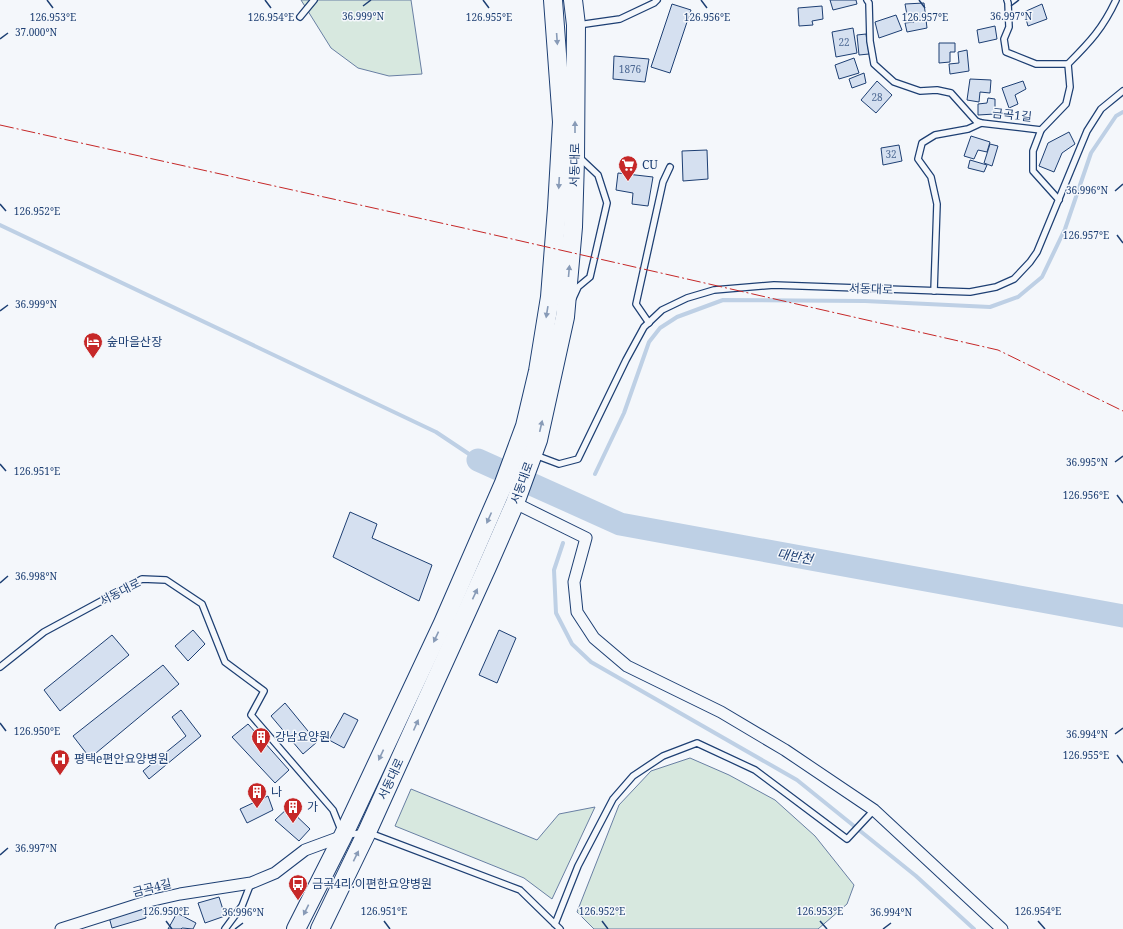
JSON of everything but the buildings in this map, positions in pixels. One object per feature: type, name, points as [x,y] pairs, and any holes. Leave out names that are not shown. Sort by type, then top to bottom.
[{"type":"main road","name":"서동대로","points":[[320,929],[367,832],[517,498],[525,458],[525,426],[538,371],[550,297],[557,208],[562,122],[553,0]]},
{"type":"main road","name":"서동대로","points":[[296,929],[343,836],[443,623],[504,482],[525,458],[538,440],[565,317],[572,227],[575,155],[576,25],[573,0]]},
{"type":"street","points":[[517,498],[586,538],[574,582],[577,612],[594,638],[628,666],[734,719],[785,750],[874,810],[1002,929]]},
{"type":"street","name":"금곡4길","points":[[61,929],[149,901],[180,894],[251,883],[275,873],[305,850],[343,836]]},
{"type":"lane","points":[[300,17],[314,0]]},
{"type":"lane","points":[[576,25],[620,19],[654,3],[657,0]]},
{"type":"lane","name":"금곡1길","points":[[867,0],[869,3],[870,41],[874,64],[894,82],[920,91],[937,90],[951,93],[976,121],[981,123],[1042,130]]},
{"type":"lane","points":[[1007,0],[1009,26],[1004,38],[1006,52],[1036,64],[1068,64],[1092,40],[1109,15],[1116,0]]},
{"type":"lane","name":"금곡1길","points":[[1059,200],[1033,171],[1033,151],[1042,130],[1066,104],[1070,87],[1068,64]]},
{"type":"lane","points":[[1059,200],[1087,131],[1102,109],[1123,91]]},
{"type":"lane","points":[[934,291],[937,204],[930,177],[918,158],[922,143],[935,135],[968,129],[981,123]]},
{"type":"lane","points":[[565,317],[578,287],[590,277],[607,204],[598,175],[575,155]]},
{"type":"lane","points":[[649,323],[636,304],[663,182],[670,167]]},
{"type":"lane","name":"서동대로","points":[[525,458],[559,464],[578,459],[626,360],[644,327],[662,310],[687,298],[714,290],[774,286],[970,292],[996,287],[1014,279],[1037,252],[1059,200]]},
{"type":"lane","name":"서동대로","points":[[0,667],[44,632],[142,579],[166,580],[202,604],[225,662],[264,691],[251,716],[333,810],[343,836]]},
{"type":"lane","points":[[556,924],[578,866],[613,799],[633,776],[663,756],[697,743],[756,770],[848,839],[874,810]]},
{"type":"lane","points":[[343,836],[367,832],[520,890],[560,929]]},
{"type":"lane","points":[[225,929],[242,906],[251,883]]},
{"type":"shaded area","points":[[301,0],[411,0],[422,74],[389,76],[358,68],[331,48]]},
{"type":"shaded area","points":[[690,758],[729,775],[775,800],[815,836],[854,885],[847,904],[818,929],[594,929],[577,912],[619,805],[651,771]]},
{"type":"shaded area","points":[[411,789],[537,840],[559,814],[595,807],[552,899],[524,878],[395,826]]},
{"type":"waterway","points":[[595,474],[624,413],[649,342],[660,328],[677,317],[723,300],[865,301],[990,307],[1018,297],[1042,277],[1065,229],[1091,153],[1116,116],[1123,112]]},
{"type":"waterway","points":[[0,225],[436,432],[478,460]]},
{"type":"waterway","name":"대반천","points":[[478,460],[620,524],[1123,616]]},
{"type":"waterway","points":[[563,543],[554,570],[556,613],[572,644],[591,662],[797,780],[916,876],[974,929]]},
{"type":"power","points":[[0,125],[477,231],[998,350],[1123,411]]},
{"type":"place","name":"CU","points":[[628,182]]},
{"type":"place","name":"숲마을산장","points":[[93,359]]},
{"type":"place","name":"강남요양원","points":[[261,754]]},
{"type":"place","name":"평택e편안요양병원","points":[[60,776]]},
{"type":"place","name":"나","points":[[257,809]]},
{"type":"place","name":"가","points":[[293,824]]},
{"type":"place","name":"금곡4리.이편한요양병원","points":[[298,901]]}]
